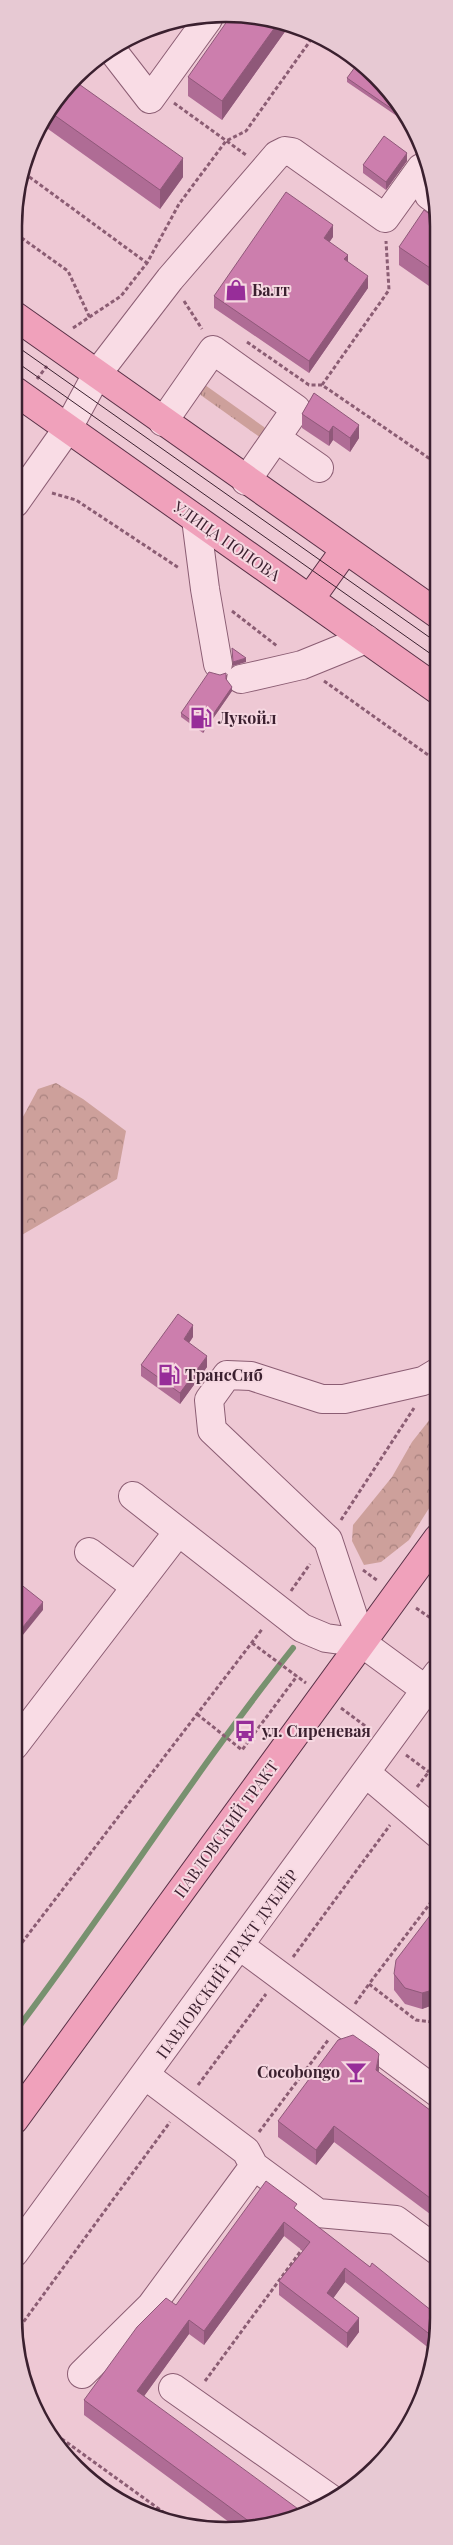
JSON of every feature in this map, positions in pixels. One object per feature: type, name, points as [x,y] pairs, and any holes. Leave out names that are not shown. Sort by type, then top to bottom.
[{"type":"main road","points":[[22,320],[246,481],[430,609]]},
{"type":"main road","name":"УЛИЦА ПОПОВА","points":[[22,396],[430,684]]},
{"type":"main road","points":[[310,599],[345,550]]},
{"type":"main road","name":"ПАВЛОВСКИЙ ТРАКТ","points":[[22,2105],[430,1550]]},
{"type":"street","points":[[116,55],[150,99],[205,24]]},
{"type":"street","points":[[22,493],[68,428],[97,374],[170,279],[265,168],[285,151],[292,152],[385,218],[425,180]]},
{"type":"street","points":[[163,422],[213,350],[296,409],[246,481]]},
{"type":"street","points":[[276,438],[318,468]]},
{"type":"street","points":[[196,519],[205,589],[218,664]]},
{"type":"street","points":[[241,679],[302,666],[366,639]]},
{"type":"street","points":[[362,1643],[328,1540],[212,1430],[209,1400],[227,1375],[250,1376],[322,1399],[344,1400],[430,1377]]},
{"type":"street","points":[[133,1496],[302,1628],[326,1638],[362,1643],[430,1680]]},
{"type":"street","points":[[22,1736],[178,1532]]},
{"type":"street","points":[[89,1552],[136,1587]]},
{"type":"street","name":"ПАВЛОВСКИЙ ТРАКТ ДУБЛЁР","points":[[22,2242],[430,1684]]},
{"type":"street","points":[[366,1773],[430,1827]]},
{"type":"street","points":[[240,1946],[430,2087]]},
{"type":"street","points":[[145,2075],[184,2104],[318,2213],[396,2220],[430,2245]]},
{"type":"street","points":[[82,2374],[151,2306],[250,2158]]},
{"type":"street","points":[[182,2394],[326,2496]]},
{"type":"path","points":[[22,238],[68,271],[90,318],[121,296],[147,263],[179,204],[226,141],[246,131],[310,41]]},
{"type":"path","points":[[157,90],[226,141]]},
{"type":"path","points":[[28,176],[170,279],[213,350]]},
{"type":"path","points":[[385,218],[389,290],[322,385],[430,459]]},
{"type":"path","points":[[44,490],[76,500],[182,570],[205,589]]},
{"type":"path","points":[[22,1943],[278,1609],[328,1540],[414,1408],[430,1379]]},
{"type":"path","points":[[198,1714],[242,1750],[297,1676]]},
{"type":"path","points":[[22,2323],[430,1771]]},
{"type":"path","points":[[250,2158],[342,2022],[430,1904]]},
{"type":"path","points":[[369,1984],[416,2020],[430,2022]]},
{"type":"path","points":[[182,2394],[315,2232],[318,2213]]},
{"type":"path","points":[[62,2439],[163,2513]]},
{"type":"green space","points":[[205,385],[264,427],[266,430],[261,438],[202,396],[199,393]]},
{"type":"green space","points":[[56,1083],[83,1099],[126,1131],[117,1179],[22,1235],[22,1119],[38,1089]]},
{"type":"green space","points":[[430,1419],[430,1507],[409,1540],[381,1562],[364,1565],[352,1541],[353,1525],[392,1477],[412,1442]]},
{"type":"building","points":[[226,22],[274,28],[222,101],[188,77]]},
{"type":"building","points":[[354,68],[371,82],[394,111],[347,78]]},
{"type":"building","points":[[80,85],[183,158],[160,190],[55,116]]},
{"type":"building","points":[[384,136],[407,153],[386,182],[363,165]]},
{"type":"building","points":[[286,192],[333,225],[324,238],[348,255],[344,259],[368,276],[309,361],[214,296]]},
{"type":"building","points":[[424,210],[430,214],[430,268],[399,247]]},
{"type":"building","points":[[314,393],[359,425],[350,438],[333,426],[329,432],[302,414]]},
{"type":"building","points":[[232,648],[246,658],[233,662]]},
{"type":"building","points":[[209,672],[220,675],[226,673],[226,679],[232,687],[203,729],[181,713]]},
{"type":"building","points":[[178,1314],[193,1325],[184,1339],[207,1356],[180,1393],[141,1365]]},
{"type":"building","points":[[22,1585],[43,1602],[22,1628]]},
{"type":"building","points":[[430,1915],[430,1991],[422,1993],[405,1988],[394,1974],[396,1960]]},
{"type":"building","points":[[353,2035],[376,2051],[379,2054],[376,2070],[430,2110],[430,2198],[334,2126],[316,2150],[278,2121],[338,2040]]},
{"type":"building","points":[[266,2181],[297,2204],[294,2208],[370,2267],[372,2263],[430,2309],[430,2334],[345,2268],[327,2293],[359,2318],[347,2333],[279,2281],[310,2242],[284,2222],[204,2331],[189,2320],[137,2391],[299,2509],[279,2516],[249,2521],[84,2400],[137,2327],[166,2298],[176,2305]]},
{"type":"waterway","points":[[22,2022],[221,1743],[293,1648]]},
{"type":"tram line","points":[[22,350],[430,638]]},
{"type":"tram line","points":[[22,366],[430,653]]},
{"type":"place","name":"Балт","points":[[236,290]]},
{"type":"place","name":"Лукойл","points":[[201,718]]},
{"type":"place","name":"ТрансСиб","points":[[169,1375]]},
{"type":"place","name":"ул. Сиреневая","points":[[245,1731]]},
{"type":"place","name":"Cocobongo","points":[[356,2072]]}]
